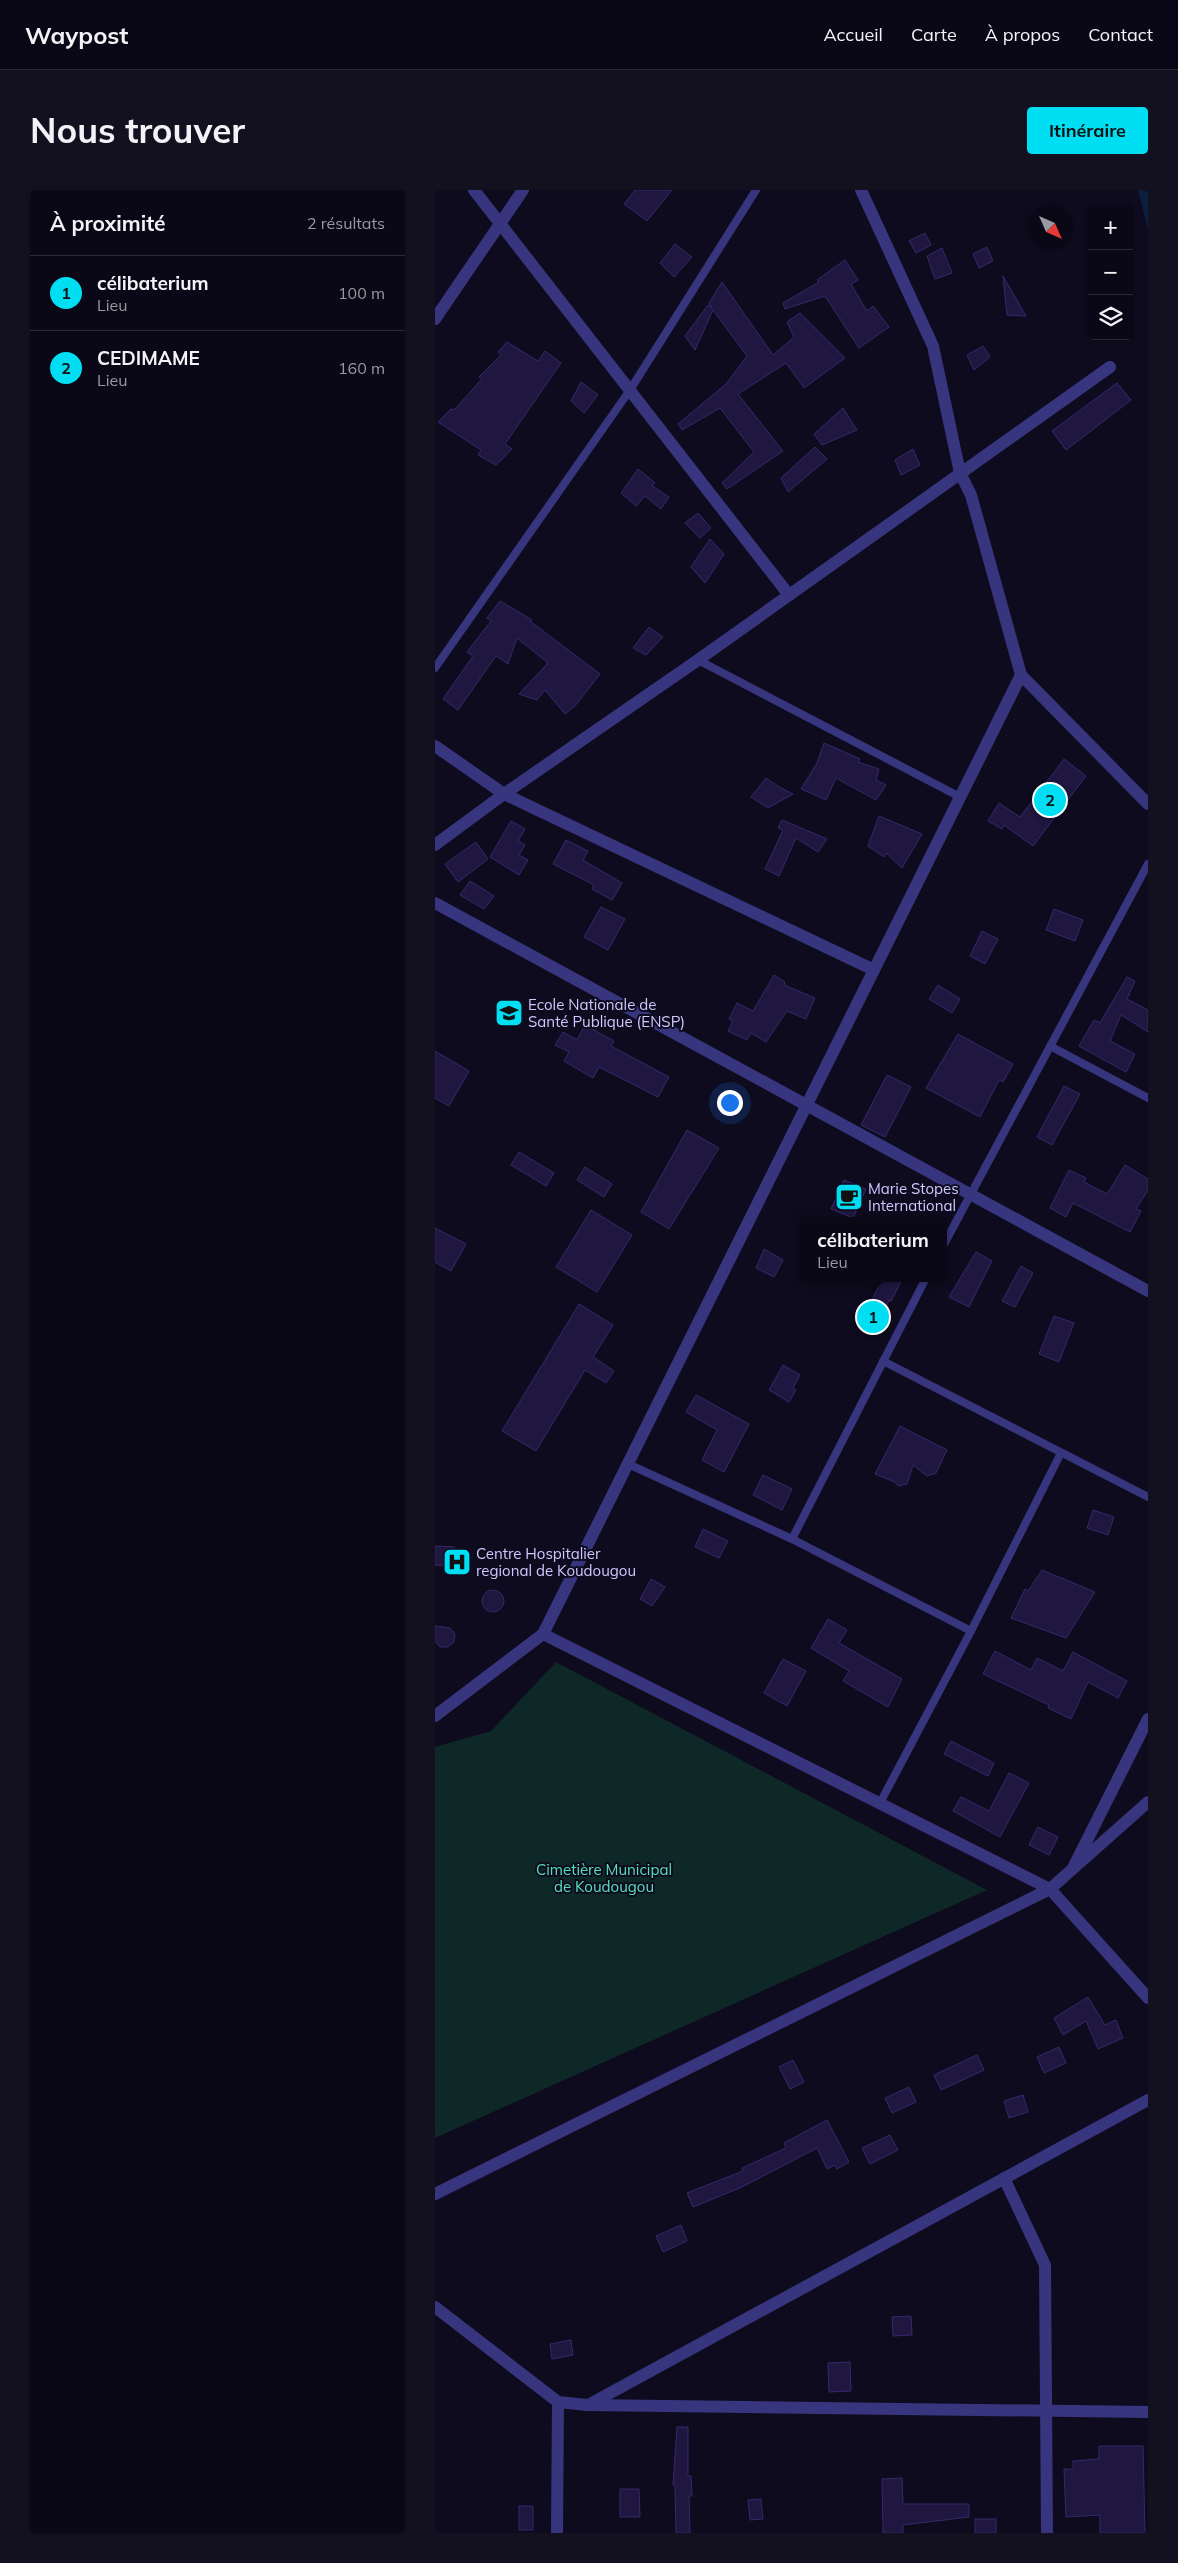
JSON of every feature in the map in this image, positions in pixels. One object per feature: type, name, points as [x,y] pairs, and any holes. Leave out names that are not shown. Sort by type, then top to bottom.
[{"type":"street","points":[[474,190],[789,595]]},
{"type":"street","points":[[435,319],[523,190]]},
{"type":"street","points":[[861,190],[933,346],[960,474],[971,495],[1021,675],[1148,804]]},
{"type":"street","points":[[435,845],[504,794],[698,660],[1110,367]]},
{"type":"street","points":[[435,1716],[543,1634],[1021,675]]},
{"type":"street","points":[[435,746],[504,794],[874,970]]},
{"type":"street","points":[[435,903],[1148,1291]]},
{"type":"street","points":[[543,1634],[1050,1889],[1148,1998]]},
{"type":"street","points":[[1073,1868],[1148,1719]]},
{"type":"street","points":[[435,2194],[1050,1889],[1148,1802]]},
{"type":"street","points":[[587,2405],[1148,2100]]},
{"type":"street","points":[[1004,2178],[1045,2265],[1047,2533]]},
{"type":"street","points":[[435,2307],[558,2402],[587,2405],[1148,2412]]},
{"type":"street","points":[[557,2533],[558,2402]]},
{"type":"lane","points":[[435,668],[630,390],[756,190]]},
{"type":"lane","points":[[698,660],[960,797]]},
{"type":"lane","points":[[947,1238],[1148,864]]},
{"type":"lane","points":[[1050,1046],[1148,1098]]},
{"type":"lane","points":[[792,1539],[924,1282]]},
{"type":"lane","points":[[883,1361],[1148,1497]]},
{"type":"lane","points":[[880,1803],[971,1631],[1061,1453]]},
{"type":"lane","points":[[627,1464],[792,1539],[971,1631]]},
{"type":"green space","name":"Cimetière Municipal de Koudougou","points":[[556,1662],[987,1890],[435,2138],[435,1747],[491,1731]]},
{"type":"water","points":[[1138,190],[1148,190],[1148,229]]},
{"type":"building","points":[[635,190],[672,190],[647,221],[624,204]]},
{"type":"building","points":[[925,233],[931,245],[916,253],[909,241]]},
{"type":"building","points":[[675,244],[692,257],[674,277],[660,263]]},
{"type":"building","points":[[987,247],[993,261],[979,268],[973,254]]},
{"type":"building","points":[[942,248],[952,273],[935,279],[927,256]]},
{"type":"building","points":[[845,260],[858,280],[851,284],[867,311],[873,306],[889,327],[859,348],[825,296],[785,309],[783,303],[819,282],[817,280]]},
{"type":"building","points":[[1003,276],[1026,316],[1007,315]]},
{"type":"building","points":[[722,282],[773,355],[794,337],[787,322],[800,313],[845,358],[804,388],[786,363],[738,394],[783,451],[727,489],[722,483],[754,452],[720,408],[682,430],[678,424],[726,384],[747,356],[713,310],[695,350],[685,336],[708,305],[712,308],[709,303]]},
{"type":"building","points":[[507,342],[538,361],[545,351],[561,363],[505,444],[512,449],[496,465],[478,455],[481,450],[438,422],[451,409],[454,410],[482,379],[479,377],[501,355],[498,352]]},
{"type":"building","points":[[983,346],[990,357],[974,370],[967,355]]},
{"type":"building","points":[[581,382],[598,395],[584,413],[571,401]]},
{"type":"building","points":[[1117,383],[1131,400],[1066,450],[1052,431]]},
{"type":"building","points":[[843,408],[857,430],[822,445],[814,434]]},
{"type":"building","points":[[815,447],[827,459],[788,492],[781,478]]},
{"type":"building","points":[[913,449],[920,465],[901,475],[895,460]]},
{"type":"building","points":[[638,469],[655,483],[652,486],[669,497],[661,509],[645,496],[636,506],[621,493]]},
{"type":"building","points":[[698,513],[711,528],[700,538],[685,523]]},
{"type":"building","points":[[710,539],[724,554],[705,583],[691,567]]},
{"type":"building","points":[[500,601],[532,620],[530,621],[600,674],[575,706],[565,714],[545,690],[537,700],[519,694],[548,663],[517,638],[508,664],[496,656],[458,710],[443,699],[473,656],[467,652],[491,621],[487,618]]},
{"type":"building","points":[[649,627],[663,637],[646,655],[633,648]]},
{"type":"building","points":[[824,743],[860,759],[858,762],[879,769],[876,780],[886,785],[876,800],[836,778],[826,800],[801,789],[817,763]]},
{"type":"building","points":[[1064,759],[1086,776],[1033,846],[1004,825],[1002,829],[988,821],[999,803],[1020,817]]},
{"type":"building","points":[[766,778],[793,794],[768,808],[751,797]]},
{"type":"building","points":[[879,816],[922,834],[902,868],[886,853],[884,857],[868,846]]},
{"type":"building","points":[[782,820],[827,839],[818,852],[796,838],[779,876],[765,869],[783,830],[778,828]]},
{"type":"building","points":[[511,821],[525,829],[518,841],[525,845],[519,855],[528,860],[519,875],[490,857]]},
{"type":"building","points":[[566,840],[588,851],[583,860],[622,883],[612,900],[592,889],[594,885],[553,864]]},
{"type":"building","points":[[476,842],[488,859],[458,882],[445,864]]},
{"type":"building","points":[[470,881],[494,896],[484,909],[460,895]]},
{"type":"building","points":[[601,907],[625,919],[608,950],[584,937]]},
{"type":"building","points":[[1054,909],[1083,920],[1075,941],[1046,930]]},
{"type":"building","points":[[982,931],[998,939],[985,964],[970,956]]},
{"type":"building","points":[[774,975],[785,982],[784,985],[815,998],[806,1019],[787,1011],[766,1042],[751,1033],[747,1040],[728,1031],[733,1021],[729,1019],[737,1003],[753,1011]]},
{"type":"building","points":[[1127,977],[1135,981],[1127,999],[1148,1010],[1148,1032],[1121,1015],[1110,1041],[1135,1054],[1126,1072],[1079,1046],[1094,1020],[1100,1023]]},
{"type":"building","points":[[938,985],[960,999],[952,1013],[929,999]]},
{"type":"building","points":[[585,1025],[614,1041],[611,1046],[669,1077],[658,1097],[599,1067],[593,1078],[564,1061],[569,1052],[555,1045],[563,1032],[577,1040]]},
{"type":"building","points":[[958,1034],[1013,1064],[1003,1082],[999,1080],[980,1117],[926,1088]]},
{"type":"building","points":[[435,1051],[469,1071],[449,1106],[435,1098]]},
{"type":"building","points":[[887,1075],[911,1087],[885,1137],[861,1125]]},
{"type":"building","points":[[1064,1086],[1080,1094],[1052,1145],[1037,1137]]},
{"type":"building","points":[[687,1130],[719,1148],[669,1229],[641,1212]]},
{"type":"building","points":[[519,1152],[554,1173],[546,1186],[511,1165]]},
{"type":"building","points":[[1125,1165],[1148,1179],[1148,1190],[1136,1209],[1141,1211],[1130,1232],[1073,1203],[1066,1217],[1050,1208],[1069,1170],[1086,1178],[1084,1182],[1107,1194]]},
{"type":"building","points":[[585,1167],[612,1184],[604,1197],[577,1180]]},
{"type":"building","points":[[844,1180],[866,1189],[853,1217],[831,1209]]},
{"type":"building","points":[[591,1210],[632,1235],[597,1292],[556,1267]]},
{"type":"building","points":[[435,1228],[466,1244],[451,1271],[435,1262]]},
{"type":"building","points":[[764,1249],[783,1260],[774,1277],[756,1268]]},
{"type":"building","points":[[976,1252],[992,1261],[969,1307],[949,1297]]},
{"type":"building","points":[[1021,1266],[1033,1273],[1015,1307],[1002,1301]]},
{"type":"building","points":[[880,1282],[901,1282],[891,1301],[889,1300],[877,1329],[862,1322]]},
{"type":"building","points":[[579,1304],[613,1325],[593,1357],[614,1371],[606,1383],[585,1370],[536,1451],[502,1431]]},
{"type":"building","points":[[1054,1316],[1074,1323],[1059,1362],[1039,1354]]},
{"type":"building","points":[[783,1365],[800,1375],[793,1388],[796,1390],[789,1402],[769,1390]]},
{"type":"building","points":[[696,1395],[749,1424],[724,1472],[702,1460],[717,1430],[686,1412]]},
{"type":"building","points":[[900,1426],[947,1450],[936,1473],[927,1476],[913,1465],[907,1484],[898,1486],[895,1482],[875,1474]]},
{"type":"building","points":[[763,1475],[792,1489],[782,1510],[753,1495]]},
{"type":"building","points":[[1093,1510],[1114,1517],[1108,1535],[1087,1528]]},
{"type":"building","points":[[703,1529],[728,1541],[719,1558],[695,1547]]},
{"type":"building","points":[[435,1546],[454,1547],[460,1553],[459,1561],[453,1566],[435,1565]]},
{"type":"building","points":[[1042,1570],[1095,1592],[1066,1638],[1011,1618],[1025,1589],[1028,1591]]},
{"type":"building","points":[[651,1579],[665,1587],[652,1606],[640,1599]]},
{"type":"building","points":[[493,1590],[501,1593],[504,1601],[501,1609],[493,1612],[485,1609],[482,1601],[485,1593]]},
{"type":"building","points":[[828,1619],[847,1630],[839,1643],[902,1679],[888,1707],[843,1681],[849,1671],[811,1648]]},
{"type":"building","points":[[435,1626],[450,1628],[455,1634],[454,1642],[448,1647],[440,1647],[435,1641]]},
{"type":"building","points":[[995,1651],[1031,1670],[1037,1658],[1063,1671],[1073,1652],[1127,1681],[1118,1698],[1088,1682],[1071,1719],[1048,1708],[1049,1705],[983,1674]]},
{"type":"building","points":[[783,1659],[806,1671],[787,1706],[764,1693]]},
{"type":"building","points":[[951,1741],[994,1763],[988,1776],[944,1754]]},
{"type":"building","points":[[1009,1773],[1029,1783],[1000,1837],[953,1811],[961,1797],[989,1811]]},
{"type":"building","points":[[1038,1827],[1058,1837],[1049,1855],[1029,1845]]},
{"type":"building","points":[[1088,1997],[1105,2025],[1116,2020],[1123,2038],[1098,2049],[1086,2021],[1063,2035],[1054,2018]]},
{"type":"building","points":[[1059,2047],[1066,2063],[1044,2073],[1037,2057]]},
{"type":"building","points":[[977,2055],[984,2070],[941,2090],[934,2075]]},
{"type":"building","points":[[793,2060],[804,2082],[790,2089],[779,2067]]},
{"type":"building","points":[[909,2087],[916,2102],[892,2113],[885,2098]]},
{"type":"building","points":[[1023,2095],[1028,2112],[1009,2118],[1004,2101]]},
{"type":"building","points":[[827,2120],[849,2162],[837,2169],[835,2165],[827,2169],[817,2148],[742,2187],[693,2207],[687,2193],[743,2171],[742,2168],[786,2148],[784,2143]]},
{"type":"building","points":[[890,2135],[898,2150],[870,2164],[862,2148]]},
{"type":"building","points":[[681,2225],[687,2241],[663,2252],[656,2236]]},
{"type":"building","points":[[911,2316],[912,2335],[893,2336],[892,2317]]},
{"type":"building","points":[[571,2340],[573,2355],[552,2359],[550,2344]]},
{"type":"building","points":[[850,2362],[851,2391],[829,2392],[828,2363]]},
{"type":"building","points":[[677,2427],[688,2427],[688,2476],[691,2476],[692,2496],[689,2496],[690,2533],[676,2533],[675,2485],[673,2485]]},
{"type":"building","points":[[1099,2446],[1143,2446],[1145,2533],[1100,2533],[1100,2515],[1066,2517],[1064,2469],[1073,2469],[1073,2461],[1099,2459]]},
{"type":"building","points":[[902,2478],[903,2504],[969,2504],[969,2517],[903,2525],[903,2533],[883,2533],[882,2479]]},
{"type":"building","points":[[620,2489],[639,2489],[640,2517],[620,2517]]},
{"type":"building","points":[[761,2499],[763,2519],[750,2520],[748,2500]]},
{"type":"building","points":[[519,2506],[533,2506],[533,2530],[519,2530]]},
{"type":"building","points":[[975,2519],[996,2519],[996,2533],[975,2533]]},
{"type":"place","name":"CEDIMAME","points":[[1050,800]]},
{"type":"place","name":"Ecole Nationale de Santé Publique (ENSP)","points":[[509,1013]]},
{"type":"place","name":"Marie Stopes International","points":[[849,1197]]},
{"type":"place","name":"célibaterium","points":[[873,1317]]},
{"type":"place","name":"Centre Hospitalier regional de Koudougou","points":[[457,1562]]}]
